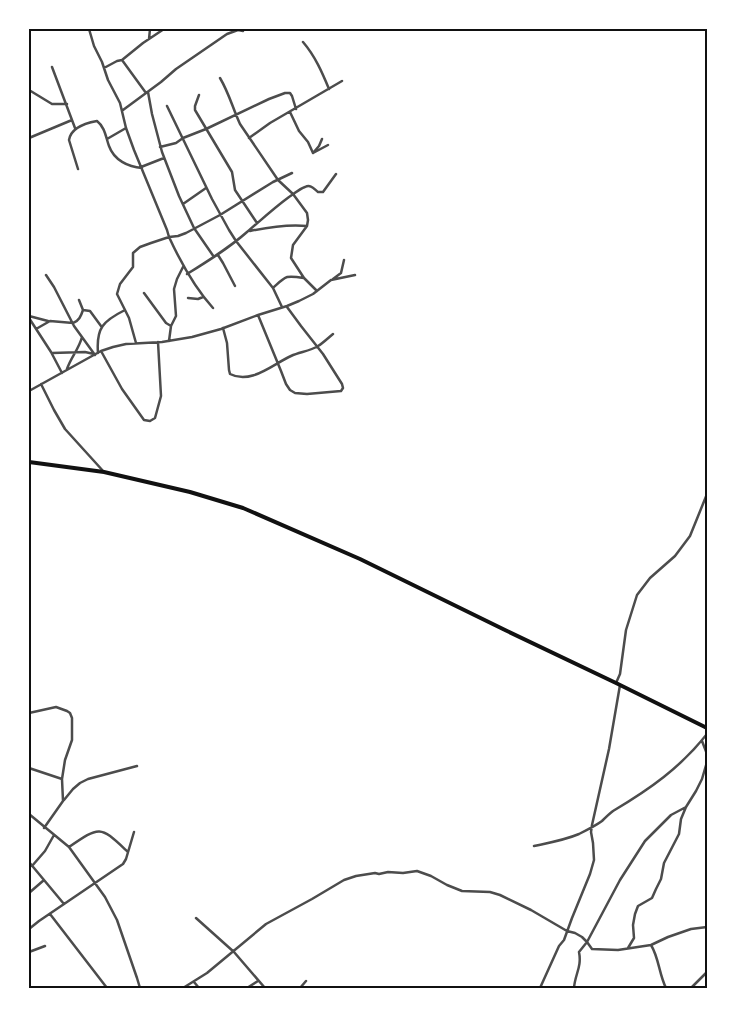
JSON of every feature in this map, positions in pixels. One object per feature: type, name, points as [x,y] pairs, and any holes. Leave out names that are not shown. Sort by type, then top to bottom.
[{"type":"highway","points":[[29,462],[104,472],[190,492],[252,512],[360,559],[707,728]]},
{"type":"street","points":[[89,29],[108,80],[123,110],[126,128],[169,237],[187,274],[213,308]]},
{"type":"street","points":[[149,39],[150,29]]},
{"type":"street","points":[[104,68],[122,60],[164,29]]},
{"type":"street","points":[[123,110],[176,69],[227,34],[238,30],[243,31]]},
{"type":"street","points":[[303,42],[320,69],[329,89]]},
{"type":"street","points":[[122,60],[147,92],[164,158],[194,228],[214,257]]},
{"type":"street","points":[[52,67],[76,128]]},
{"type":"street","points":[[220,78],[227,89],[240,124],[278,180],[293,194],[306,213],[307,226],[293,245],[291,258],[304,278],[317,291]]},
{"type":"street","points":[[249,138],[342,81]]},
{"type":"street","points":[[29,90],[52,104],[67,104]]},
{"type":"street","points":[[160,147],[176,143],[235,114],[286,93],[290,93],[292,96],[296,109]]},
{"type":"street","points":[[199,95],[195,110],[232,172],[235,190],[257,223]]},
{"type":"street","points":[[167,106],[220,215],[236,241],[272,288],[282,307]]},
{"type":"street","points":[[290,112],[313,153]]},
{"type":"street","points":[[29,138],[72,120]]},
{"type":"street","points":[[78,169],[69,140],[70,135],[76,128],[97,121],[108,139],[112,153],[130,167],[141,167],[164,158]]},
{"type":"street","points":[[108,139],[126,128]]},
{"type":"street","points":[[313,153],[322,139]]},
{"type":"street","points":[[313,153],[328,145]]},
{"type":"street","points":[[136,344],[129,318],[117,294],[120,284],[132,267],[133,253],[140,247],[169,237],[178,236],[220,215],[292,173]]},
{"type":"street","points":[[187,274],[218,255],[293,194],[309,186],[318,192],[323,192],[336,174]]},
{"type":"street","points":[[183,204],[206,188]]},
{"type":"street","points":[[249,231],[272,226],[307,226]]},
{"type":"street","points":[[218,255],[235,286]]},
{"type":"street","points":[[29,391],[98,353],[113,347],[192,338],[287,306],[317,291],[340,274],[344,260]]},
{"type":"street","points":[[169,341],[171,326],[176,316],[174,289],[183,267]]},
{"type":"street","points":[[46,275],[82,337],[98,353],[144,420],[150,421],[155,418],[161,396],[158,342]]},
{"type":"street","points":[[331,280],[355,275]]},
{"type":"street","points":[[272,288],[282,278],[288,276],[304,278]]},
{"type":"street","points":[[144,293],[166,323],[171,326]]},
{"type":"street","points":[[188,298],[204,298]]},
{"type":"street","points":[[29,317],[50,321],[76,322],[83,310],[79,300]]},
{"type":"street","points":[[258,315],[290,390],[295,393],[307,394],[341,391],[343,388],[342,384],[287,306]]},
{"type":"street","points":[[83,310],[90,311],[101,326]]},
{"type":"street","points":[[98,353],[97,343],[101,326],[113,316],[125,310]]},
{"type":"street","points":[[29,317],[62,373]]},
{"type":"street","points":[[36,329],[50,321]]},
{"type":"street","points":[[223,328],[227,343],[228,370],[230,374],[235,376],[247,376],[262,372],[292,355],[317,346],[333,334]]},
{"type":"street","points":[[66,370],[82,337]]},
{"type":"street","points":[[52,354],[98,353]]},
{"type":"street","points":[[41,384],[65,429],[104,472]]},
{"type":"street","points":[[540,988],[548,967],[564,940],[594,860],[592,827],[609,749],[626,630],[637,595],[650,578],[676,556],[690,536],[707,494]]},
{"type":"street","points":[[29,713],[56,707],[67,711],[71,715],[72,740],[65,760],[62,778],[63,801]]},
{"type":"street","points":[[534,846],[580,834],[602,821],[612,811],[626,804],[664,778],[687,757],[707,734]]},
{"type":"street","points":[[628,948],[634,938],[633,925],[638,906],[652,898],[661,879],[664,863],[679,834],[681,819],[686,807],[705,771],[707,754],[702,741]]},
{"type":"street","points":[[44,828],[63,801],[80,783],[88,779],[137,766]]},
{"type":"street","points":[[29,768],[62,778]]},
{"type":"street","points":[[574,988],[581,961],[579,952],[587,942],[620,880],[645,841],[671,816],[686,807]]},
{"type":"street","points":[[29,814],[44,828],[60,838],[105,897],[117,920],[140,988]]},
{"type":"street","points":[[69,848],[91,832],[102,832],[108,834],[128,852]]},
{"type":"street","points":[[29,929],[123,864],[134,832]]},
{"type":"street","points":[[32,866],[46,851],[54,835]]},
{"type":"street","points":[[29,862],[64,904]]},
{"type":"street","points":[[183,988],[234,952],[266,924],[344,880],[356,876],[388,872],[417,871],[462,891],[490,892],[507,898],[567,931],[575,933],[592,948],[618,950],[651,945],[668,936],[691,929],[707,927]]},
{"type":"street","points":[[29,893],[44,880]]},
{"type":"street","points":[[49,914],[106,988]]},
{"type":"street","points":[[196,918],[234,952],[266,988]]},
{"type":"street","points":[[651,945],[666,988]]},
{"type":"street","points":[[29,952],[45,946]]},
{"type":"street","points":[[691,988],[707,972]]},
{"type":"street","points":[[247,988],[258,980]]},
{"type":"street","points":[[300,988],[306,981]]},
{"type":"street","points":[[194,982],[199,988]]}]
